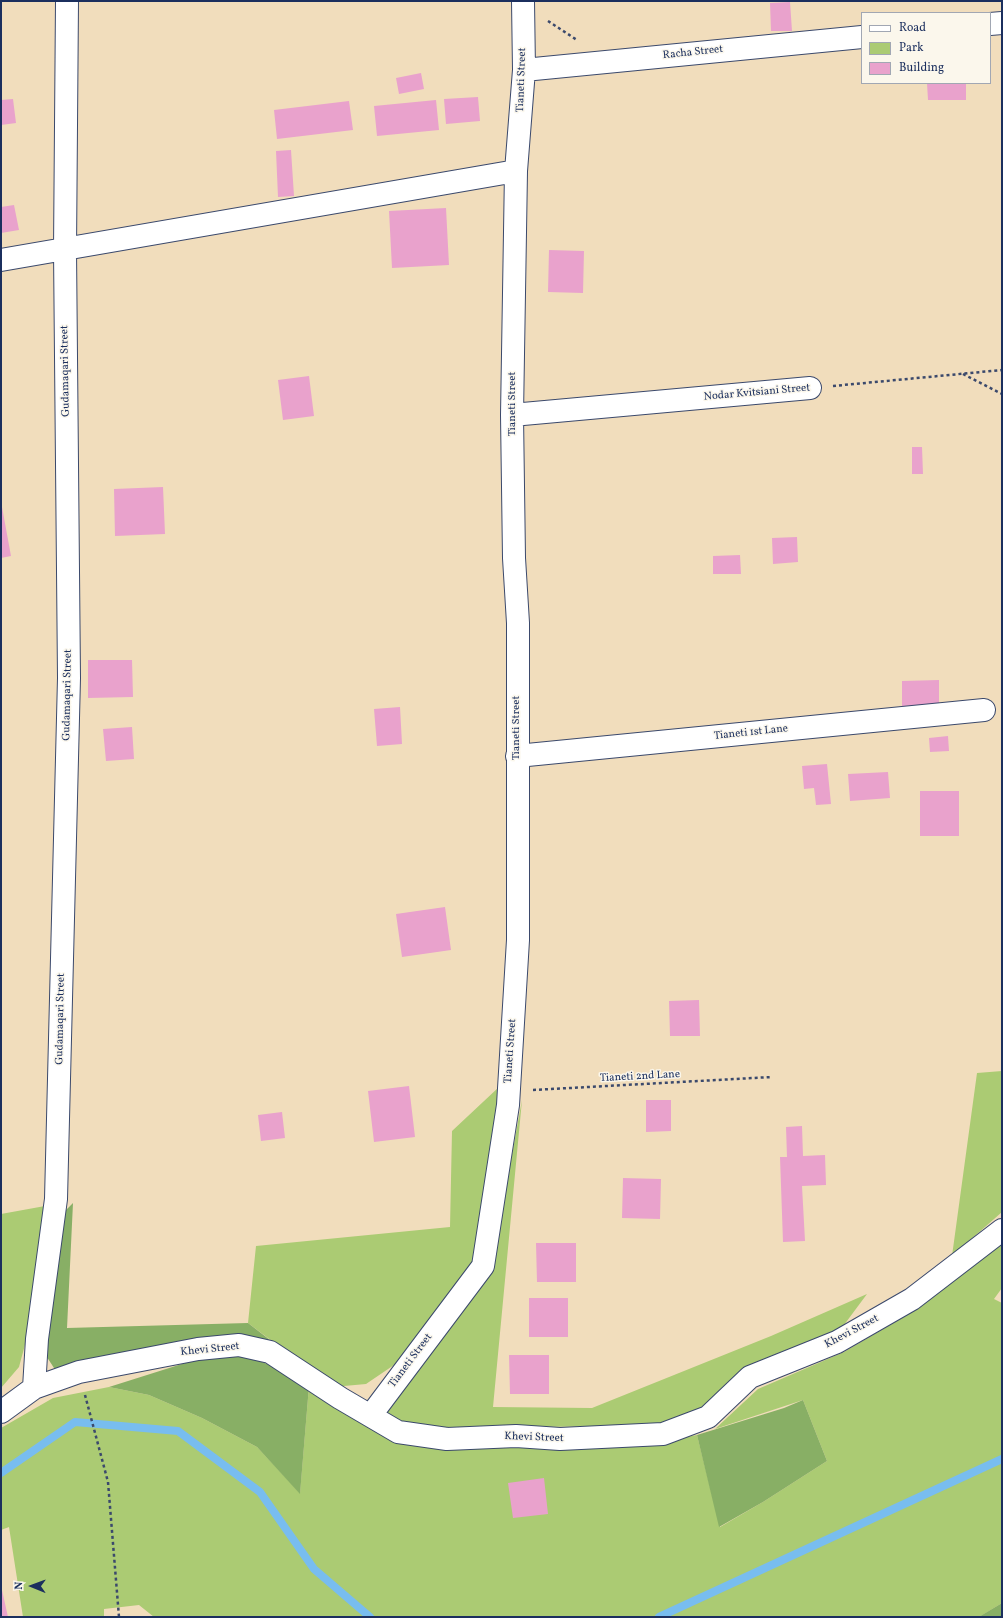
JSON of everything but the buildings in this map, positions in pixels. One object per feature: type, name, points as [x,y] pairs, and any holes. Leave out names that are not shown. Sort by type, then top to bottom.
[{"type":"street","name":"Gudamaqari Street","points":[[34,1388],[37,1339],[56,1200],[69,678],[65,250],[67,1]]},
{"type":"street","name":"Tianeti Street","points":[[371,1415],[483,1266],[508,1104],[518,940],[518,623],[514,558],[512,415],[516,171],[524,70],[523,1]]},
{"type":"street","points":[[991,24],[1002,23]]},
{"type":"street","name":"Racha Street","points":[[524,70],[861,37]]},
{"type":"street","points":[[1,260],[516,171]]},
{"type":"street","name":"Nodar Kvitsiani Street","points":[[512,415],[810,388]]},
{"type":"street","name":"Tianeti 1st Lane","points":[[517,756],[984,710]]},
{"type":"street","name":"Khevi Street","points":[[1,1412],[34,1388],[79,1372],[198,1349],[239,1345],[270,1352],[340,1398],[398,1432],[447,1439],[516,1436],[560,1439],[663,1434],[708,1417],[750,1376],[837,1342],[912,1298],[1002,1230]]},
{"type":"path","points":[[545,17],[550,23],[580,42]]},
{"type":"path","name":"Nodar Kvitsiani Street","points":[[810,388],[1002,370]]},
{"type":"path","points":[[962,374],[1002,394]]},
{"type":"path","name":"Tianeti 2nd Lane","points":[[509,1092],[772,1077]]},
{"type":"path","points":[[79,1372],[108,1482],[119,1617]]},
{"type":"green space","points":[[1002,1071],[1002,1212],[952,1256],[977,1073]]},
{"type":"green space","points":[[499,1087],[477,1265],[394,1365],[366,1384],[333,1387],[248,1323],[256,1246],[450,1227],[452,1131]]},
{"type":"green space","points":[[522,1100],[493,1407],[592,1408],[771,1336],[867,1294],[841,1329],[746,1369],[700,1409],[664,1426],[511,1427],[449,1431],[405,1425],[384,1412],[491,1269]]},
{"type":"green space","points":[[73,1203],[67,1328],[248,1323],[270,1340],[233,1337],[66,1370],[54,1368],[43,1351],[66,1210]]},
{"type":"green space","points":[[45,1206],[30,1326],[19,1367],[1,1388],[1,1214]]},
{"type":"green space","points":[[1002,1243],[1002,1288],[994,1299],[1002,1303],[1002,1603],[979,1617],[154,1617],[139,1605],[104,1609],[104,1617],[23,1617],[9,1527],[1,1530],[1,1428],[53,1398],[109,1387],[149,1395],[202,1418],[257,1447],[300,1493],[309,1386],[339,1403],[382,1435],[421,1445],[642,1446],[697,1435],[720,1527],[763,1502],[827,1461],[803,1400],[715,1429],[758,1389],[844,1352],[919,1308]]},
{"type":"green space","points":[[239,1354],[276,1367],[309,1386],[300,1494],[257,1447],[202,1418],[149,1395],[109,1387],[204,1357]]},
{"type":"green space","points":[[803,1400],[827,1461],[763,1502],[719,1527],[697,1435],[784,1408]]},
{"type":"green space","points":[[1002,1603],[1002,1617],[979,1617],[982,1615]]},
{"type":"waterway","points":[[1,1473],[75,1422],[178,1431],[260,1492],[314,1569],[370,1617]]},
{"type":"waterway","points":[[659,1617],[1002,1459]]}]
